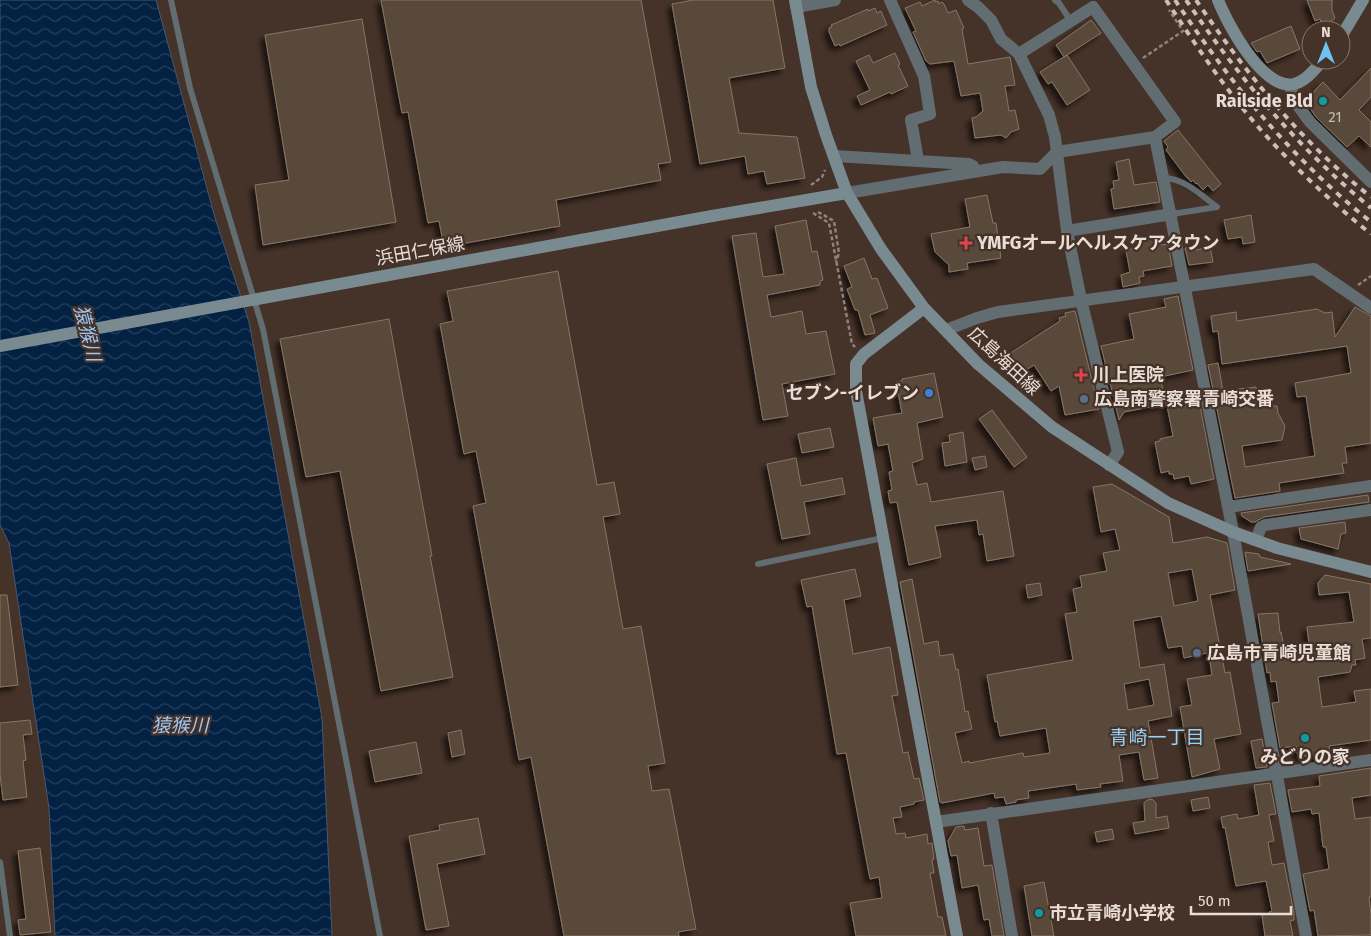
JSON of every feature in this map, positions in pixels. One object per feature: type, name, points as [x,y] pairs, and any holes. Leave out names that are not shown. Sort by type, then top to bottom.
[{"type":"main road","points":[[1218,0],[1232,31],[1251,58],[1271,76],[1289,85],[1303,81],[1313,70]]},
{"type":"main road","points":[[1351,20],[1363,0]]},
{"type":"main road","name":"広島海田線","points":[[796,4],[811,87],[847,193],[881,249],[924,308],[978,364],[1052,427],[1168,503],[1234,532],[1277,548],[1371,572]]},
{"type":"main road","name":"浜田仁保線","points":[[0,346],[847,193]]},
{"type":"main road","points":[[924,308],[864,354],[856,364],[856,390],[957,936]]},
{"type":"street","points":[[796,4],[834,0]]},
{"type":"street","points":[[890,0],[924,76],[930,114],[911,120],[918,160]]},
{"type":"street","points":[[968,0],[991,20],[1001,39],[1019,54],[1049,115],[1055,136],[1066,231],[1118,452],[1110,465]]},
{"type":"street","points":[[847,193],[1003,167],[1040,169],[1057,152],[1155,137],[1175,122],[1093,7],[1019,54]]},
{"type":"street","points":[[1289,85],[1299,107],[1310,122],[1371,182]]},
{"type":"street","points":[[1155,137],[1165,178],[1234,532],[1306,936]]},
{"type":"street","points":[[834,156],[969,164],[973,166],[975,171]]},
{"type":"street","points":[[1066,231],[1172,214]]},
{"type":"street","points":[[946,330],[998,312],[1314,269],[1371,308]]},
{"type":"street","points":[[1228,507],[1371,486]]},
{"type":"street","points":[[1256,540],[1261,527],[1265,525],[1371,510]]},
{"type":"street","points":[[936,822],[1371,760]]},
{"type":"street","points":[[991,813],[1012,936]]},
{"type":"lane","points":[[171,0],[190,88],[263,329],[380,936]]},
{"type":"lane","points":[[1055,0],[1070,20]]},
{"type":"lane","points":[[1165,178],[1175,179],[1196,191],[1217,207],[1172,214]]},
{"type":"lane","points":[[758,564],[883,538]]},
{"type":"lane","points":[[0,862],[10,936]]},
{"type":"path","points":[[1140,60],[1183,31],[1169,10]]},
{"type":"path","points":[[813,185],[822,177]]},
{"type":"path","points":[[806,214],[815,212],[829,223],[852,344],[864,354]]},
{"type":"path","points":[[818,212],[834,221],[839,253],[836,262]]},
{"type":"water","name":"猿猴川","points":[[0,0],[156,0],[215,218],[249,322],[322,718],[332,936],[55,936],[49,808],[9,543],[0,525]]},
{"type":"building","points":[[381,0],[641,0],[671,162],[658,164],[661,180],[556,200],[560,226],[444,247],[439,221],[428,223],[408,112],[402,113]]},
{"type":"building","points":[[693,0],[773,0],[785,68],[729,78],[739,133],[797,137],[805,178],[767,184],[764,171],[748,174],[745,156],[700,164],[672,4]]},
{"type":"building","points":[[935,0],[939,4],[942,2],[944,4],[948,13],[956,10],[964,28],[962,29],[968,64],[1010,57],[1015,85],[1005,86],[1009,111],[1015,110],[1019,129],[1011,132],[1006,138],[1001,135],[975,138],[972,118],[983,111],[980,93],[961,96],[954,61],[930,64],[926,61],[913,32],[916,31],[905,8],[920,2],[922,6]]},
{"type":"building","points":[[1307,0],[1332,0],[1332,10],[1335,18],[1333,20],[1315,20]]},
{"type":"building","points":[[875,8],[877,13],[881,11],[887,25],[840,46],[839,44],[835,46],[829,32],[829,28],[832,27],[831,25],[868,9],[868,11]]},
{"type":"building","points":[[362,19],[396,222],[263,245],[255,185],[289,180],[265,35]]},
{"type":"building","points":[[1091,20],[1101,33],[1064,57],[1056,45]]},
{"type":"building","points":[[1291,26],[1300,49],[1267,63],[1260,51],[1257,52],[1251,43]]},
{"type":"building","points":[[895,53],[900,64],[898,65],[908,86],[861,105],[857,96],[870,90],[856,61],[869,55],[873,63]]},
{"type":"building","points":[[1067,55],[1090,90],[1067,105],[1052,82],[1048,84],[1040,72]]},
{"type":"building","points":[[1371,68],[1371,97],[1359,110],[1371,122],[1371,147],[1359,136],[1347,147],[1316,117],[1309,104],[1315,90],[1323,82],[1340,100]]},
{"type":"building","points":[[1178,130],[1221,184],[1213,191],[1208,185],[1203,190],[1193,180],[1191,182],[1166,150],[1168,147],[1164,141]]},
{"type":"building","points":[[1129,159],[1134,185],[1156,182],[1160,202],[1114,209],[1111,189],[1114,188],[1113,181],[1119,180],[1116,162]]},
{"type":"building","name":"YMFGオールヘルスケアタウン","points":[[987,195],[993,223],[996,223],[1001,258],[967,263],[968,269],[949,272],[949,265],[935,252],[931,234],[970,227],[965,199]]},
{"type":"building","points":[[1251,215],[1255,242],[1243,244],[1242,237],[1228,239],[1224,220]]},
{"type":"building","points":[[806,220],[812,252],[817,251],[823,280],[820,281],[820,285],[767,295],[771,317],[802,311],[806,334],[826,331],[835,374],[782,384],[788,416],[763,420],[732,236],[756,233],[763,277],[784,274],[775,226]]},
{"type":"building","points":[[1160,237],[1161,245],[1168,244],[1172,266],[1143,271],[1144,276],[1139,277],[1140,283],[1123,287],[1121,275],[1130,272],[1126,250],[1141,247],[1140,241]]},
{"type":"building","points":[[1196,247],[1196,250],[1210,247],[1213,262],[1189,265],[1185,248]]},
{"type":"building","points":[[864,258],[872,279],[877,278],[888,308],[870,315],[875,333],[865,335],[858,310],[855,310],[847,289],[852,287],[844,266]]},
{"type":"building","points":[[558,271],[597,485],[614,482],[620,514],[603,517],[623,629],[641,626],[665,763],[648,766],[652,791],[669,789],[696,929],[678,932],[679,936],[564,936],[531,757],[519,760],[473,506],[486,503],[476,451],[464,454],[440,324],[453,321],[447,291]]},
{"type":"building","points":[[1178,296],[1193,370],[1160,377],[1166,404],[1124,412],[1119,420],[1101,346],[1134,339],[1129,314],[1166,307],[1164,299]]},
{"type":"building","points":[[1355,307],[1371,316],[1371,443],[1345,447],[1347,463],[1342,463],[1344,473],[1279,483],[1280,491],[1235,498],[1208,365],[1218,363],[1223,391],[1256,387],[1257,392],[1260,392],[1262,406],[1277,406],[1278,413],[1285,426],[1282,440],[1242,446],[1245,467],[1315,456],[1306,396],[1297,397],[1295,383],[1351,373],[1347,346],[1222,364],[1218,331],[1213,332],[1211,316],[1236,312],[1237,321],[1317,309],[1325,313],[1332,312],[1335,337]]},
{"type":"building","points":[[1075,311],[1099,409],[1065,415],[1059,386],[1051,391],[1034,365],[1018,375],[1006,356],[1060,321],[1059,318],[1066,316],[1065,313]]},
{"type":"building","points":[[389,319],[453,677],[381,691],[340,471],[306,477],[280,339]]},
{"type":"building","points":[[934,373],[943,417],[917,423],[923,459],[912,463],[917,485],[927,483],[931,502],[1003,491],[1014,556],[987,561],[983,534],[979,535],[977,520],[935,526],[941,557],[909,565],[897,502],[890,503],[888,491],[892,490],[889,472],[893,471],[888,444],[878,446],[873,418],[902,413],[896,382],[902,381],[902,379]]},
{"type":"building","points":[[1197,390],[1214,479],[1191,484],[1189,476],[1174,479],[1173,474],[1169,474],[1169,471],[1161,473],[1155,442],[1173,436],[1165,396]]},
{"type":"building","points":[[992,410],[1027,457],[1014,467],[979,419]]},
{"type":"building","points":[[830,428],[834,447],[802,453],[798,434]]},
{"type":"building","points":[[963,432],[967,462],[945,466],[942,443],[950,442],[949,435]]},
{"type":"building","points":[[985,456],[987,467],[975,470],[972,458]]},
{"type":"building","points":[[796,458],[801,486],[842,478],[845,494],[804,502],[810,534],[782,539],[767,464]]},
{"type":"building","points":[[1112,484],[1169,517],[1173,543],[1207,537],[1227,543],[1235,590],[1210,595],[1225,673],[1230,672],[1241,734],[1214,739],[1220,769],[1192,777],[1180,707],[1192,705],[1187,679],[1212,675],[1209,655],[1207,653],[1184,658],[1182,646],[1168,648],[1161,616],[1133,621],[1140,668],[1164,664],[1172,716],[1148,721],[1158,778],[1144,780],[1139,752],[1119,755],[1123,781],[1100,784],[1101,787],[1077,790],[1076,784],[1028,791],[1029,798],[1006,804],[1004,797],[995,798],[994,793],[942,803],[940,802],[900,582],[912,579],[924,644],[938,641],[940,656],[953,654],[956,670],[958,669],[965,712],[968,711],[972,729],[955,733],[962,763],[1023,753],[1024,757],[1050,753],[1046,728],[1000,736],[997,721],[995,722],[987,675],[1073,660],[1065,614],[1077,612],[1073,589],[1082,587],[1080,576],[1107,571],[1103,553],[1120,550],[1115,529],[1101,532],[1093,487]],"holes":[[[1192,569],[1198,601],[1174,606],[1168,573]],[[1149,679],[1154,705],[1128,710],[1124,684]]]},
{"type":"building","points":[[1368,495],[1369,502],[1264,517],[1255,522],[1251,522],[1242,516],[1241,513]]},
{"type":"building","points":[[1345,522],[1346,533],[1341,534],[1338,549],[1301,539],[1299,528]]},
{"type":"building","points":[[1245,552],[1259,554],[1260,557],[1291,564],[1248,571]]},
{"type":"building","points":[[855,569],[861,596],[844,600],[853,654],[890,647],[898,695],[892,696],[903,753],[908,752],[914,779],[919,778],[924,800],[900,807],[902,817],[893,818],[896,834],[905,833],[906,838],[927,834],[928,844],[932,843],[934,873],[930,873],[938,917],[942,917],[946,936],[856,936],[850,903],[882,898],[879,877],[870,879],[846,753],[837,754],[812,606],[807,607],[801,580]]},
{"type":"building","points":[[1325,575],[1371,584],[1371,638],[1362,639],[1365,658],[1355,660],[1356,665],[1352,665],[1350,672],[1318,677],[1322,707],[1356,702],[1354,691],[1371,689],[1371,740],[1329,746],[1331,758],[1316,760],[1316,755],[1298,757],[1296,746],[1280,748],[1272,703],[1279,702],[1276,681],[1271,682],[1270,672],[1267,673],[1258,614],[1278,613],[1280,633],[1284,647],[1309,644],[1307,627],[1354,622],[1349,592],[1319,595],[1318,583]]},
{"type":"building","points":[[1040,583],[1042,595],[1028,598],[1026,585]]},
{"type":"building","points":[[0,595],[7,595],[18,685],[0,687]]},
{"type":"building","points":[[30,720],[32,734],[23,735],[26,760],[23,761],[27,797],[3,800],[0,774],[0,723]]},
{"type":"building","points":[[461,730],[465,754],[452,757],[448,733]]},
{"type":"building","points":[[1262,739],[1267,767],[1256,768],[1251,741]]},
{"type":"building","points":[[416,742],[422,773],[375,782],[369,751]]},
{"type":"building","points":[[1371,768],[1371,795],[1352,798],[1355,819],[1371,817],[1371,897],[1369,897],[1371,935],[1318,936],[1314,910],[1310,911],[1303,874],[1329,869],[1326,847],[1323,847],[1319,813],[1312,814],[1311,809],[1292,812],[1288,790],[1320,786],[1319,776]]},
{"type":"building","points":[[1270,783],[1276,814],[1269,815],[1274,841],[1268,842],[1272,865],[1284,863],[1294,913],[1294,920],[1290,921],[1293,936],[1265,936],[1262,915],[1270,914],[1269,912],[1272,911],[1266,881],[1236,886],[1225,827],[1223,828],[1221,817],[1237,814],[1238,819],[1259,815],[1254,785]]},
{"type":"building","points":[[1208,797],[1210,808],[1193,811],[1191,800]]},
{"type":"building","points":[[1152,799],[1156,803],[1156,818],[1167,816],[1169,828],[1135,834],[1133,823],[1145,821],[1144,803]]},
{"type":"building","points":[[478,818],[485,854],[437,864],[449,926],[426,930],[409,836],[440,830],[439,825]]},
{"type":"building","points":[[964,826],[965,830],[978,828],[984,866],[992,865],[1004,936],[992,936],[989,919],[984,920],[978,885],[962,888],[957,855],[951,856],[948,841],[956,827]]},
{"type":"building","points":[[1112,829],[1114,839],[1097,842],[1095,832]]},
{"type":"building","points":[[40,848],[51,932],[20,935],[18,920],[26,919],[18,851]]},
{"type":"building","name":"市立青崎小学校","points":[[1044,882],[1054,936],[1032,936],[1024,886]]},
{"type":"railway","points":[[1166,0],[1199,50],[1260,129],[1313,184],[1371,234]]},
{"type":"railway","points":[[1175,0],[1218,62],[1264,119],[1342,198],[1371,222]]},
{"type":"railway","points":[[1186,0],[1227,57],[1271,111],[1318,161],[1371,208]]},
{"type":"railway","points":[[1196,0],[1255,80],[1298,130],[1345,176],[1371,197]]},
{"type":"place","name":"Railside Bld","points":[[1323,101]]},
{"type":"place","name":"YMFGオールヘルスケアタウン","points":[[966,243]]},
{"type":"place","name":"川上医院","points":[[1081,375]]},
{"type":"place","name":"セブン-イレブン","points":[[929,393]]},
{"type":"place","name":"広島南警察署青崎交番","points":[[1084,399]]},
{"type":"place","name":"広島市青崎児童館","points":[[1197,653]]},
{"type":"place","name":"みどりの家","points":[[1305,738]]},
{"type":"place","name":"市立青崎小学校","points":[[1039,913]]},
{"type":"district","name":"青崎一丁目","points":[[1157,737]]}]
